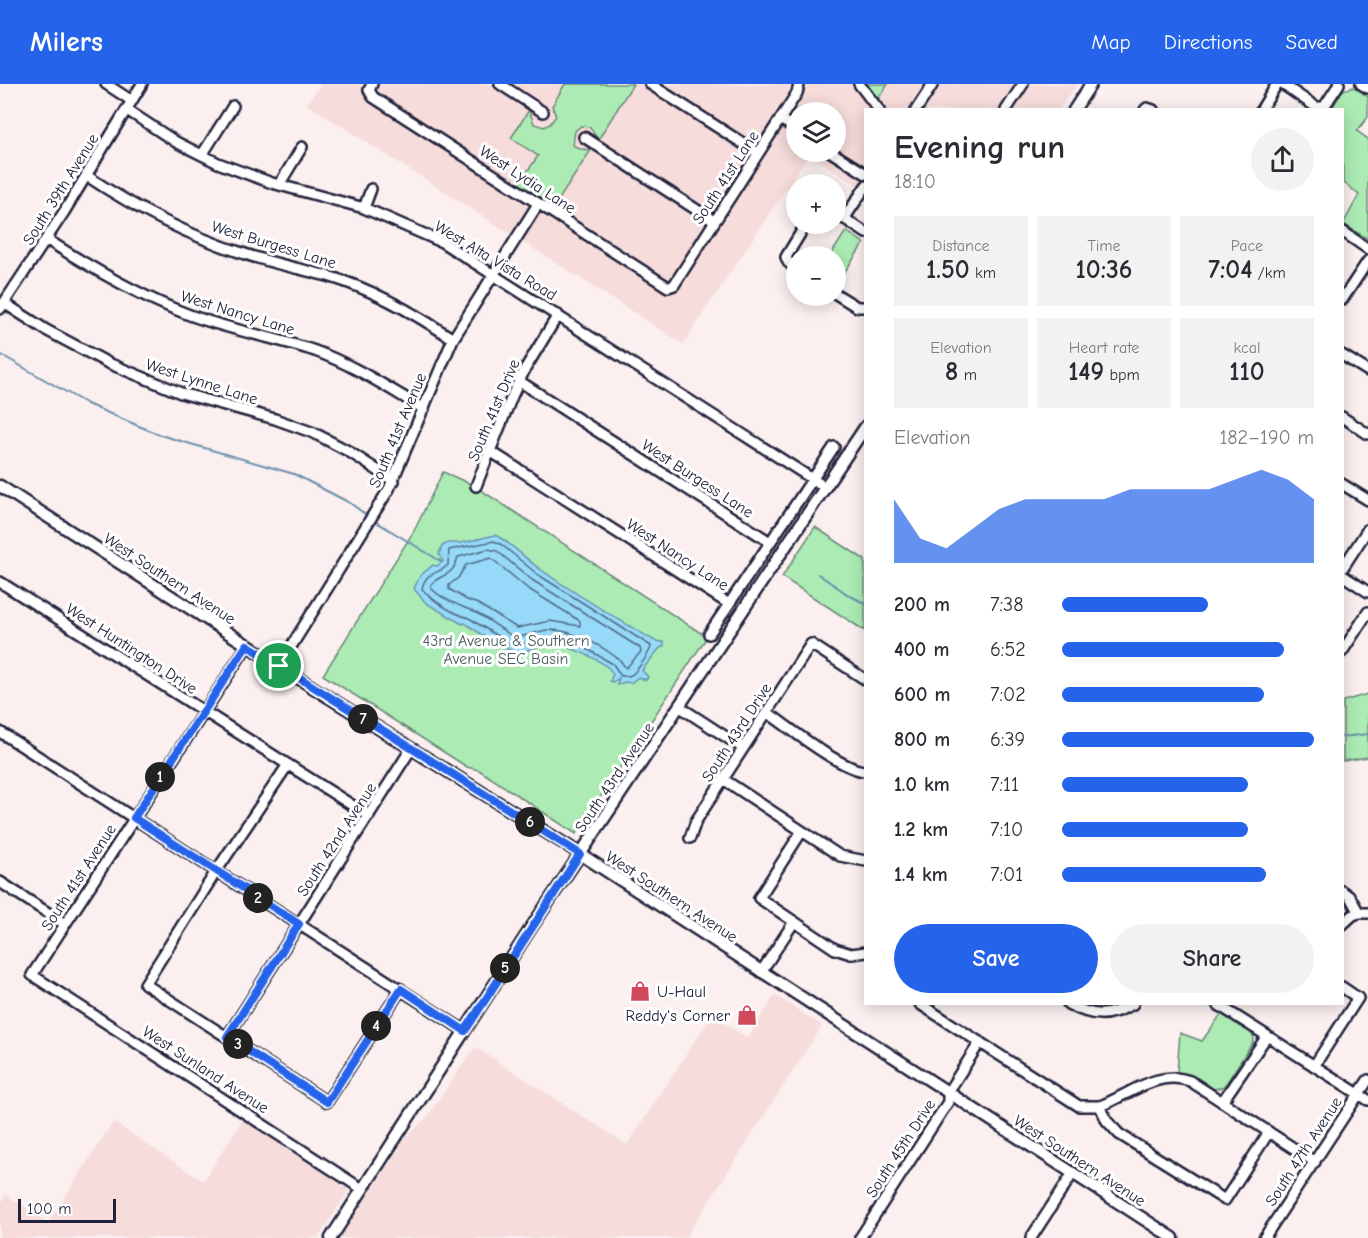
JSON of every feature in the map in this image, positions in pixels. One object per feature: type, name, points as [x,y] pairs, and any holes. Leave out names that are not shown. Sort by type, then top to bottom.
[{"type":"main road","points":[[1075,108],[1091,84]]},
{"type":"main road","name":"South 43rd Avenue","points":[[331,1238],[580,854],[864,429]]},
{"type":"main road","name":"West Southern Avenue","points":[[0,486],[279,666],[580,854],[1173,1238]]},
{"type":"street","points":[[106,84],[132,100]]},
{"type":"street","name":"South 39th Avenue","points":[[2,306],[87,176],[142,84]]},
{"type":"street","points":[[500,84],[543,112]]},
{"type":"street","points":[[650,84],[758,153]]},
{"type":"street","points":[[859,84],[877,108]]},
{"type":"street","points":[[917,108],[933,84]]},
{"type":"street","points":[[1007,108],[1023,84]]},
{"type":"street","points":[[1262,108],[1277,84]]},
{"type":"street","points":[[1282,84],[1316,107],[1324,107],[1339,84]]},
{"type":"street","points":[[1361,84],[1368,88]]},
{"type":"street","name":"South 41st Lane","points":[[674,285],[797,93],[798,85]]},
{"type":"street","name":"West Lydia Lane","points":[[370,87],[373,97],[668,287],[674,285]]},
{"type":"street","points":[[202,155],[233,106]]},
{"type":"street","name":"West Alta Vista Road","points":[[127,110],[176,142],[202,155],[279,184],[364,208],[442,242],[825,487]]},
{"type":"street","points":[[780,119],[786,123]]},
{"type":"street","points":[[584,137],[714,221]]},
{"type":"street","points":[[279,184],[302,147]]},
{"type":"street","points":[[846,161],[864,173]]},
{"type":"street","name":"West Burgess Lane","points":[[87,176],[145,211],[189,233],[241,253],[351,284],[404,309],[453,339]]},
{"type":"street","points":[[364,208],[371,189]]},
{"type":"street","points":[[846,216],[864,189]]},
{"type":"street","name":"South 41st Avenue","points":[[279,666],[394,481],[453,339],[538,204]]},
{"type":"street","points":[[846,220],[864,232]]},
{"type":"street","points":[[1344,232],[1368,249]]},
{"type":"street","name":"West Nancy Lane","points":[[46,239],[85,264],[143,295],[214,323],[315,351],[382,382],[424,409]]},
{"type":"street","points":[[1344,297],[1368,261]]},
{"type":"street","points":[[846,300],[857,307],[864,307]]},
{"type":"street","name":"West Lynne Lane","points":[[2,306],[108,363],[181,393],[284,422],[314,433],[394,481]]},
{"type":"street","name":"South 41st Drive","points":[[476,486],[519,381],[558,315]]},
{"type":"street","points":[[1344,356],[1368,371]]},
{"type":"street","name":"West Burgess Lane","points":[[519,381],[770,542]]},
{"type":"street","points":[[1344,418],[1368,434]]},
{"type":"street","points":[[709,634],[834,447]]},
{"type":"street","name":"West Nancy Lane","points":[[490,451],[729,604]]},
{"type":"street","points":[[1344,485],[1368,501]]},
{"type":"street","points":[[1344,566],[1368,529]]},
{"type":"street","points":[[1344,576],[1368,592]]},
{"type":"street","name":"West Huntington Drive","points":[[0,582],[369,816]]},
{"type":"street","points":[[1344,649],[1368,612]]},
{"type":"street","name":"South 43rd Drive","points":[[690,838],[696,821],[811,644],[864,679]]},
{"type":"street","name":"South 41st Avenue","points":[[32,975],[247,645]]},
{"type":"street","points":[[680,707],[743,748]]},
{"type":"street","points":[[767,712],[842,764],[864,771]]},
{"type":"street","points":[[0,732],[465,1031]]},
{"type":"street","name":"South 42nd Avenue","points":[[227,1037],[411,749]]},
{"type":"street","points":[[287,766],[217,870],[145,984],[327,1102],[401,989]]},
{"type":"street","points":[[723,779],[840,856],[864,861]]},
{"type":"street","points":[[802,831],[759,898],[835,949],[850,954],[864,952]]},
{"type":"street","points":[[0,882],[65,924]]},
{"type":"street","points":[[1344,892],[1364,913]]},
{"type":"street","points":[[1344,923],[1353,915],[1364,913]]},
{"type":"street","points":[[761,972],[794,922]]},
{"type":"street","name":"West Sunland Avenue","points":[[32,975],[362,1190]]},
{"type":"street","points":[[1314,1066],[1358,998],[1344,988]]},
{"type":"street","points":[[922,1005],[1079,1106],[1100,1106],[1141,1085],[1163,1079],[1182,1078],[1315,1162]]},
{"type":"street","points":[[1070,1005],[1086,1013],[1105,1014],[1131,1005]]},
{"type":"street","points":[[1218,1005],[1368,1100]]},
{"type":"street","points":[[1222,1102],[1267,1036]]},
{"type":"street","name":"South 45th Drive","points":[[860,1238],[948,1102],[948,1092],[980,1041]]},
{"type":"street","name":"South 47th Avenue","points":[[1264,1238],[1368,1080]]},
{"type":"street","points":[[1100,1106],[1107,1122],[1119,1134],[1225,1200],[1269,1132]]},
{"type":"street","points":[[1031,1238],[1073,1173]]},
{"type":"shaded area","points":[[321,84],[1077,84],[1060,108],[864,108],[864,189],[846,178],[846,174],[840,174],[821,162],[846,162],[846,102],[786,102],[786,162],[804,162],[796,174],[786,174],[786,189],[683,344],[307,104]]},
{"type":"shaded area","points":[[775,995],[822,1026],[685,1238],[340,1238],[406,1138],[427,1117],[475,1047],[627,1145],[712,1015],[748,1038]]},
{"type":"shaded area","points":[[243,1120],[350,1188],[318,1238],[0,1238],[0,1205],[6,1195],[48,1223],[113,1122],[203,1181]]},
{"type":"green space","points":[[565,84],[633,84],[598,140],[590,127],[581,126],[575,131],[573,145],[580,149],[591,150],[554,207],[518,185],[538,156],[511,138],[529,110],[534,124],[544,127],[550,124],[556,116],[552,106]]},
{"type":"green space","points":[[859,84],[888,84],[874,105]]},
{"type":"green space","points":[[1354,87],[1368,97],[1368,117],[1357,131],[1368,139],[1368,239],[1344,225],[1359,195],[1344,183],[1344,108],[1332,108],[1343,90]]},
{"type":"green space","points":[[846,231],[864,243],[846,270],[846,246],[836,246]]},
{"type":"green space","name":"43rd Avenue & Southern Avenue SEC Basin","points":[[443,472],[473,485],[707,637],[576,834],[479,770],[467,767],[323,675],[414,531]]},
{"type":"green space","points":[[815,527],[864,559],[864,630],[782,577]]},
{"type":"green space","points":[[1368,694],[1368,757],[1344,761],[1344,701]]},
{"type":"green space","points":[[1222,1013],[1254,1037],[1227,1082],[1223,1087],[1214,1089],[1198,1078],[1177,1072],[1180,1033],[1202,1041]]},
{"type":"water","points":[[495,535],[582,597],[655,641],[664,642],[664,646],[642,670],[648,677],[646,680],[638,677],[631,683],[625,682],[617,685],[619,678],[613,682],[610,681],[613,674],[602,664],[585,654],[558,645],[547,644],[519,652],[506,649],[465,623],[462,624],[426,603],[414,589],[420,576],[433,565],[437,566],[443,561],[439,554],[442,546]]},
{"type":"waterway","points":[[0,354],[87,404],[160,435],[294,474],[350,503],[369,517]]},
{"type":"waterway","points":[[373,520],[442,562]]},
{"type":"waterway","points":[[818,574],[864,603]]},
{"type":"waterway","points":[[1344,737],[1368,734]]},
{"type":"place","name":"U-Haul","points":[[640,991]]},
{"type":"place","name":"Reddy's Corner","points":[[747,1015]]},
{"type":"route","points":[[247,645],[279,666],[580,854],[465,1031],[401,989],[327,1102],[227,1037],[299,924],[134,818],[247,645]]}]
